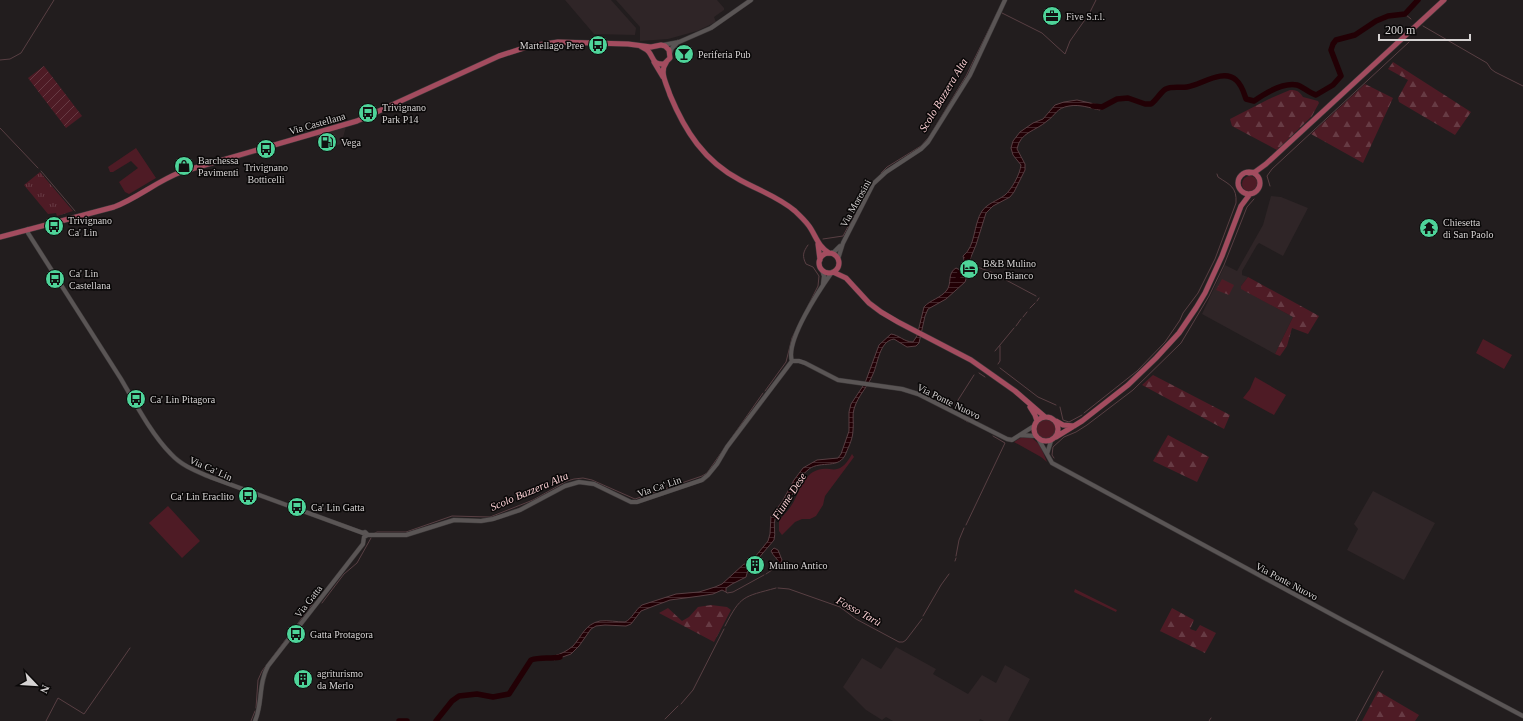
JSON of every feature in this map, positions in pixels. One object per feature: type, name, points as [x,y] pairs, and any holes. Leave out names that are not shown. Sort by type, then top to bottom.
[{"type":"main road","points":[[1241,206],[1241,190],[1239,185],[1240,178],[1244,174],[1255,172],[1266,164],[1444,0]]},
{"type":"main road","name":"Via Castellana","points":[[0,237],[121,204],[165,179],[181,172],[357,121],[516,49],[558,42],[656,46]]},
{"type":"main road","points":[[651,56],[651,51],[656,46],[663,45],[668,48],[670,58],[663,68],[664,78]]},
{"type":"main road","points":[[640,46],[648,51],[664,78],[681,120],[690,135],[705,154],[728,173],[791,208],[809,225],[818,244],[820,265],[822,270],[832,272],[846,278]]},
{"type":"main road","points":[[654,62],[661,64],[666,63]]},
{"type":"main road","points":[[1023,399],[1034,413],[1037,438],[1043,441],[1051,441],[1076,426],[1142,372],[1179,333],[1196,308],[1213,276],[1241,206],[1250,194],[1258,189],[1260,184],[1259,180],[1266,164]]},
{"type":"main road","points":[[1249,173],[1255,174],[1259,180]]},
{"type":"main road","points":[[1241,190],[1250,194]]},
{"type":"main road","points":[[818,244],[835,255],[846,278],[875,308],[889,317],[971,360],[1006,384],[1045,417],[1051,418],[1063,425],[1076,426]]},
{"type":"main road","points":[[820,260],[823,255],[830,253]]},
{"type":"main road","points":[[832,272],[837,269],[838,261]]},
{"type":"main road","points":[[1035,423],[1045,417]]},
{"type":"main road","points":[[1056,421],[1058,429],[1056,437]]},
{"type":"street","points":[[663,45],[679,42],[718,25],[750,0]]},
{"type":"street","name":"Via Morosini","points":[[830,253],[834,252],[842,243],[873,184],[878,178],[921,149],[937,129],[970,75],[1005,0]]},
{"type":"street","points":[[670,53],[674,46],[679,42]]},
{"type":"street","name":"Via Ca' Lin","points":[[28,229],[28,233],[138,407],[160,441],[172,455],[191,469],[210,478],[364,535],[406,535],[454,520],[493,519],[520,510],[565,486],[578,482],[594,484],[634,502],[653,498],[702,480],[717,464],[732,441],[792,361]]},
{"type":"street","name":"Via Morosini","points":[[838,261],[842,243]]},
{"type":"street","points":[[822,270],[824,276],[822,285]]},
{"type":"street","points":[[792,361],[790,356],[795,338],[822,285],[832,272]]},
{"type":"street","name":"Via Ponte Nuovo","points":[[792,361],[796,360],[805,363],[838,380],[918,394],[1007,440],[1012,440],[1035,423]]},
{"type":"street","name":"Via Ponte Nuovo","points":[[1017,435],[1026,434],[1037,438],[1052,463],[1523,716]]},
{"type":"street","points":[[1047,455],[1051,441]]},
{"type":"street","name":"Via Gatta","points":[[255,721],[258,712],[262,678],[268,666],[363,544],[364,535]]},
{"type":"shaded area","points":[[565,0],[611,0],[636,28],[635,35],[594,34]]},
{"type":"shaded area","points":[[616,0],[717,0],[724,10],[714,17],[716,22],[697,31],[668,39],[640,41],[640,27]]},
{"type":"shaded area","points":[[346,127],[341,144],[321,150],[316,136]]},
{"type":"shaded area","points":[[1271,196],[1281,197],[1308,208],[1283,256],[1259,243],[1242,271],[1242,275],[1248,277],[1241,286],[1242,289],[1293,317],[1275,354],[1202,314],[1225,265],[1237,271],[1263,225]]},
{"type":"shaded area","points":[[1373,491],[1435,523],[1404,580],[1347,550],[1358,529],[1354,524]]},
{"type":"shaded area","points":[[896,647],[936,669],[933,674],[968,694],[982,675],[996,683],[1005,665],[1030,679],[1008,721],[984,721],[980,719],[979,721],[893,721],[886,717],[882,720],[866,710],[843,687],[862,658],[881,669]]},
{"type":"green space","points":[[1393,62],[1471,112],[1455,135],[1399,102],[1398,98],[1408,80],[1388,69]]},
{"type":"green space","points":[[44,66],[82,116],[66,128],[28,78]]},
{"type":"green space","points":[[1365,84],[1393,98],[1363,163],[1311,134]]},
{"type":"green space","points":[[1290,90],[1298,91],[1303,97],[1318,101],[1319,103],[1312,116],[1277,150],[1232,126],[1230,119]]},
{"type":"green space","points":[[136,148],[156,178],[129,194],[125,192],[119,182],[138,168],[131,161],[113,172],[110,172],[108,167]]},
{"type":"green space","points":[[40,172],[73,211],[57,216],[56,213],[48,214],[24,185]]},
{"type":"green space","points":[[1250,176],[1257,181],[1258,184],[1253,191],[1250,192],[1243,187],[1242,184],[1247,177]]},
{"type":"green space","points":[[1248,277],[1319,316],[1308,334],[1292,328],[1287,346],[1280,356],[1275,354],[1293,317],[1241,289],[1241,286]]},
{"type":"green space","points":[[1222,279],[1234,285],[1229,295],[1216,290]]},
{"type":"green space","points":[[1483,339],[1512,355],[1504,369],[1476,353]]},
{"type":"green space","points":[[1153,375],[1230,415],[1224,429],[1142,385]]},
{"type":"green space","points":[[1255,377],[1286,395],[1274,415],[1243,398],[1250,389]]},
{"type":"green space","points":[[1046,417],[1054,421],[1058,429],[1054,437],[1046,441],[1038,437],[1034,429],[1038,421]]},
{"type":"green space","points":[[1168,435],[1209,457],[1197,482],[1153,461]]},
{"type":"green space","points":[[1022,437],[1031,437],[1040,445],[1047,462],[1014,442]]},
{"type":"green space","points":[[852,454],[854,457],[825,496],[823,505],[816,516],[810,519],[802,519],[795,522],[782,535],[779,531],[779,521],[792,505],[802,484],[809,475],[819,469],[838,469],[847,462]]},
{"type":"green space","points":[[168,506],[200,541],[182,558],[149,523]]},
{"type":"green space","points":[[1075,589],[1117,610],[1116,612],[1074,592]]},
{"type":"green space","points":[[711,605],[727,607],[731,610],[714,642],[659,613],[668,608],[682,621],[689,617],[698,607]]},
{"type":"green space","points":[[1172,608],[1194,620],[1190,629],[1196,631],[1200,625],[1216,633],[1205,653],[1160,631]]},
{"type":"green space","points":[[1378,691],[1419,715],[1415,721],[1362,721]]},
{"type":"water","points":[[1077,100],[1099,105],[1100,110],[1085,106],[1069,106],[1061,108],[1050,119],[1029,132],[1021,139],[1017,149],[1025,164],[1025,170],[1010,197],[993,206],[986,213],[976,245],[968,264],[965,263],[963,256],[970,247],[982,211],[1008,192],[1019,173],[1021,165],[1013,155],[1011,148],[1013,141],[1020,132],[1033,123],[1043,119],[1055,105]]},
{"type":"water","points":[[956,268],[964,272],[966,279],[965,282],[946,299],[928,309],[919,343],[916,346],[907,347],[894,339],[885,344],[882,348],[871,379],[860,395],[854,409],[852,436],[846,453],[843,458],[835,463],[814,466],[805,473],[786,505],[774,521],[774,540],[757,560],[749,566],[746,577],[726,588],[726,592],[722,590],[713,594],[670,600],[641,611],[631,624],[626,626],[596,626],[591,629],[579,646],[571,654],[554,660],[554,656],[573,646],[584,631],[595,623],[600,621],[625,622],[630,619],[642,605],[676,594],[699,592],[715,587],[722,584],[744,564],[748,565],[768,541],[771,516],[782,502],[794,480],[803,468],[817,460],[838,458],[841,454],[849,431],[849,412],[851,404],[865,383],[879,345],[891,334],[913,342],[917,336],[924,307],[947,290],[953,270]]},
{"type":"water","points":[[774,548],[778,550],[782,560],[780,564],[771,551]]},
{"type":"waterway","points":[[0,60],[10,59],[21,53],[54,0]]},
{"type":"waterway","name":"Scolo Bazzera Alta","points":[[1002,13],[1042,33],[1065,54],[1070,41],[1089,14],[1096,0]]},
{"type":"waterway","name":"Fiume Dese","points":[[1093,106],[1102,107],[1117,99],[1128,98],[1145,104],[1151,104],[1164,90],[1168,88],[1193,86],[1218,76],[1231,77],[1236,80],[1244,92],[1246,99],[1254,101],[1274,89],[1286,85],[1297,85],[1316,95],[1333,85],[1341,76],[1331,50],[1336,40],[1355,35],[1376,21],[1388,16],[1405,14],[1418,0]]},
{"type":"waterway","name":"Scolo Bazzera Alta","points":[[881,173],[887,167],[921,146],[929,137],[966,76],[998,11]]},
{"type":"waterway","name":"Fiume Dese","points":[[1405,14],[1411,19]]},
{"type":"waterway","points":[[1423,26],[1487,63],[1495,72],[1523,86]]},
{"type":"waterway","points":[[1270,186],[1267,176],[1272,169],[1409,42]]},
{"type":"waterway","points":[[0,128],[38,168]]},
{"type":"waterway","points":[[41,171],[75,211]]},
{"type":"waterway","points":[[1084,413],[1137,371],[1165,342],[1183,313],[1198,293],[1215,259],[1236,203],[1234,190],[1218,177],[1217,174]]},
{"type":"waterway","name":"Scolo Bazzera Alta","points":[[823,239],[843,236],[863,199]]},
{"type":"waterway","points":[[1054,458],[1052,455],[1053,447],[1064,437],[1087,425],[1133,390],[1181,343],[1209,296],[1224,265],[1247,207],[1254,199]]},
{"type":"waterway","name":"Scolo Bazzera Alta","points":[[765,391],[786,362],[792,338],[818,286],[819,276],[813,267],[806,264],[804,259],[804,252],[808,245]]},
{"type":"waterway","name":"Fiume Dese","points":[[958,276],[965,266],[968,257]]},
{"type":"waterway","name":"Fosso Tarù","points":[[969,264],[991,272],[1036,296]]},
{"type":"waterway","name":"Fosso Tarù","points":[[1030,308],[1035,303]]},
{"type":"waterway","name":"Fosso Tarù","points":[[1023,317],[1027,312]]},
{"type":"waterway","name":"Fosso Tarù","points":[[1016,326],[1021,319]]},
{"type":"waterway","name":"Fosso Tarù","points":[[995,351],[1014,328]]},
{"type":"waterway","points":[[998,364],[1000,361],[1000,346]]},
{"type":"waterway","points":[[1000,368],[1038,397],[1056,405]]},
{"type":"waterway","points":[[979,373],[985,377]]},
{"type":"waterway","name":"Fosso Tarù","points":[[953,408],[974,375]]},
{"type":"waterway","name":"Scolo Bazzera Alta","points":[[373,534],[377,532],[406,532],[452,516],[490,517],[533,500],[567,481],[574,479],[583,478],[592,480],[635,499],[702,476],[707,473],[763,393]]},
{"type":"waterway","points":[[1060,407],[1063,420],[1069,422],[1082,415]]},
{"type":"waterway","name":"Fosso Tarù","points":[[960,417],[968,422]]},
{"type":"waterway","name":"Fosso Tarù","points":[[966,525],[1005,443],[993,436]]},
{"type":"waterway","name":"Fosso Tarù","points":[[956,556],[959,540],[964,528]]},
{"type":"waterway","name":"Scolo Bazzera Alta","points":[[322,603],[344,574],[357,563],[371,538]]},
{"type":"waterway","points":[[766,574],[780,563]]},
{"type":"waterway","name":"Fosso Tarù","points":[[923,616],[949,574]]},
{"type":"waterway","points":[[726,592],[733,592],[764,575]]},
{"type":"waterway","name":"Fosso Tarù","points":[[725,626],[735,608],[744,599],[756,593],[776,588]]},
{"type":"waterway","name":"Fosso Tarù","points":[[778,588],[789,589],[840,607],[856,619],[899,642],[906,640],[922,619]]},
{"type":"waterway","name":"Scolo Bazzera Alta","points":[[256,708],[258,680],[262,671],[314,602]]},
{"type":"waterway","name":"Fosso Tarù","points":[[681,704],[693,690],[724,629]]},
{"type":"waterway","points":[[46,721],[58,698],[84,714],[130,648]]},
{"type":"waterway","name":"Fiume Dese","points":[[436,721],[452,701],[459,696],[477,694],[493,697],[509,694],[531,660],[560,657]]},
{"type":"waterway","points":[[1356,721],[1383,671]]},
{"type":"waterway","name":"Fosso Tarù","points":[[665,719],[678,706]]},
{"type":"waterway","name":"Scolo Bazzera Alta","points":[[251,721],[255,711]]},
{"type":"waterway","name":"Fiume Dese","points":[[399,721],[407,721]]},
{"type":"place","name":"Five S.r.l.","points":[[1052,16]]},
{"type":"place","name":"Martellago Pree","points":[[598,45]]},
{"type":"place","name":"Periferia Pub","points":[[684,54]]},
{"type":"place","name":"Trivignano Park P14","points":[[368,113]]},
{"type":"place","name":"Vega","points":[[327,142]]},
{"type":"place","name":"Trivignano Botticelli","points":[[266,149]]},
{"type":"place","name":"Barchessa Pavimenti","points":[[184,166]]},
{"type":"place","name":"Trivignano Ca' Lin","points":[[54,226]]},
{"type":"place","name":"Chiesetta di San Paolo","points":[[1429,228]]},
{"type":"place","name":"B&B Mulino Orso Bianco","points":[[969,269]]},
{"type":"place","name":"Ca' Lin Castellana","points":[[55,279]]},
{"type":"place","name":"Ca' Lin Pitagora","points":[[136,399]]},
{"type":"place","name":"Ca' Lin Eraclito","points":[[248,496]]},
{"type":"place","name":"Ca' Lin Gatta","points":[[297,507]]},
{"type":"place","name":"Mulino Antico","points":[[755,565]]},
{"type":"place","name":"Gatta Protagora","points":[[296,634]]},
{"type":"place","name":"agriturismo da Merlo","points":[[303,679]]}]
